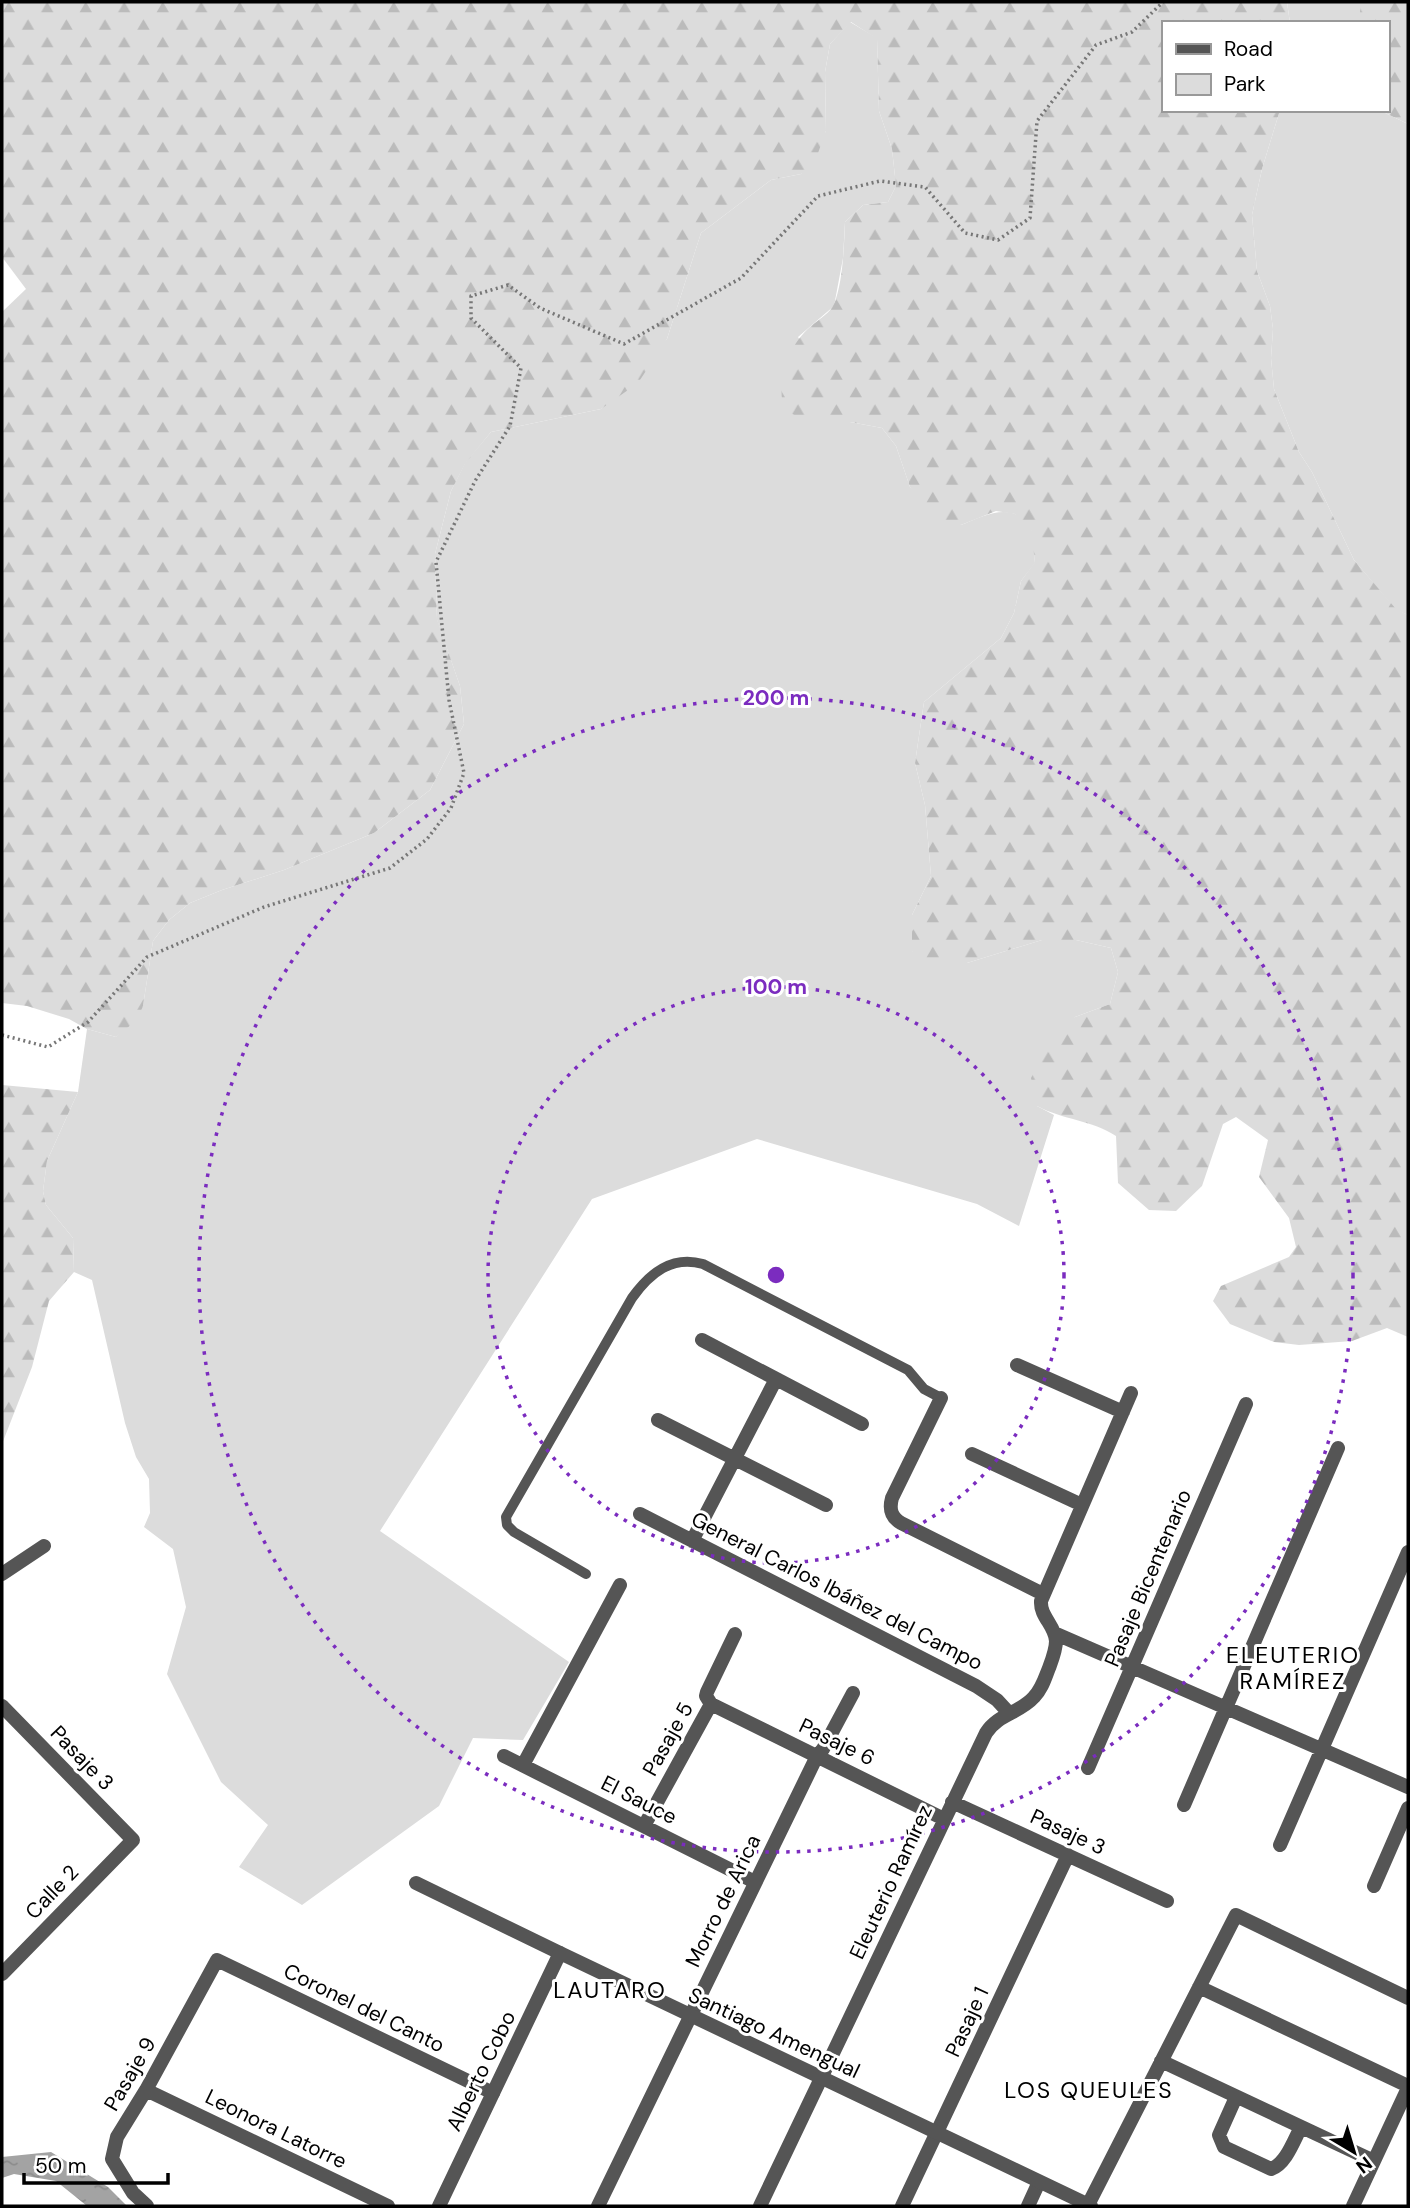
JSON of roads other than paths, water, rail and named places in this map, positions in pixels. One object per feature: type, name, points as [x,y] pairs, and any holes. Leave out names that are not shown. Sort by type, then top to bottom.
[{"type":"street","points":[[702,1340],[862,1424]]},
{"type":"street","points":[[1017,1366],[1123,1412]]},
{"type":"street","points":[[692,1541],[776,1379]]},
{"type":"street","points":[[1131,1392],[1043,1594],[1042,1614],[1054,1633],[1408,1787]]},
{"type":"street","points":[[941,1398],[892,1498],[890,1505],[893,1516],[901,1523],[1043,1594]]},
{"type":"street","name":"Pasaje Bicentenario","points":[[1088,1768],[1246,1404]]},
{"type":"street","points":[[658,1420],[826,1504]]},
{"type":"street","points":[[1184,1805],[1338,1448]]},
{"type":"street","points":[[972,1454],[1082,1505]]},
{"type":"street","name":"General Carlos Ibáñez del Campo","points":[[640,1514],[976,1686],[1009,1713]]},
{"type":"street","points":[[2,1574],[44,1546]]},
{"type":"street","points":[[1280,1845],[1408,1552]]},
{"type":"street","points":[[523,1765],[620,1585]]},
{"type":"street","name":"Eleuterio Ramírez","points":[[760,2206],[990,1726],[1034,1698],[1042,1686],[1055,1648],[1054,1633]]},
{"type":"street","name":"Pasaje 5","points":[[644,1826],[711,1704],[706,1696],[707,1692],[736,1634]]},
{"type":"street","name":"Morro de Arica","points":[[598,2206],[817,1756],[853,1693]]},
{"type":"street","name":"Pasaje 6","points":[[711,1704],[944,1819]]},
{"type":"street","name":"Pasaje 3","points":[[2,1706],[133,1840]]},
{"type":"street","name":"El Sauce","points":[[504,1756],[755,1882]]},
{"type":"street","name":"Pasaje 3","points":[[952,1802],[1167,1901]]},
{"type":"street","points":[[1374,1886],[1408,1808]]},
{"type":"street","name":"Calle 2","points":[[2,1974],[133,1840]]},
{"type":"street","name":"Pasaje 1","points":[[902,2206],[1068,1855]]},
{"type":"street","name":"Santiago Amengual","points":[[416,1883],[690,2017],[1089,2206]]},
{"type":"street","points":[[1089,2206],[1236,1915],[1408,1997]]},
{"type":"street","name":"Alberto Cobo","points":[[439,2206],[561,1953]]},
{"type":"street","name":"Coronel del Canto","points":[[217,1960],[493,2093]]},
{"type":"street","name":"Pasaje 9","points":[[147,2206],[133,2193],[113,2159],[117,2137],[146,2090],[217,1960]]},
{"type":"street","points":[[1199,1987],[1408,2087],[1353,2206]]},
{"type":"street","points":[[1161,2061],[1374,2161]]},
{"type":"street","name":"Leonora Latorre","points":[[146,2090],[388,2206]]},
{"type":"street","points":[[1236,2096],[1219,2135],[1224,2147],[1271,2169],[1282,2161],[1301,2127]]},
{"type":"street","points":[[1028,2206],[1039,2182]]},
{"type":"lane","points":[[586,1574],[514,1532],[506,1517],[632,1298],[649,1278],[664,1267],[683,1261],[703,1264],[908,1370],[924,1389],[941,1398]]},
{"type":"water","points":[[51,2152],[108,2187],[127,2206],[87,2206],[56,2181],[14,2174],[2,2178],[2,2157]]},
{"type":"district","name":"ELEUTERIO RAMÍREZ","points":[[1293,1668]]},
{"type":"district","name":"LAUTARO","points":[[610,1990]]},
{"type":"district","name":"LOS QUEULES","points":[[1089,2090]]}]
